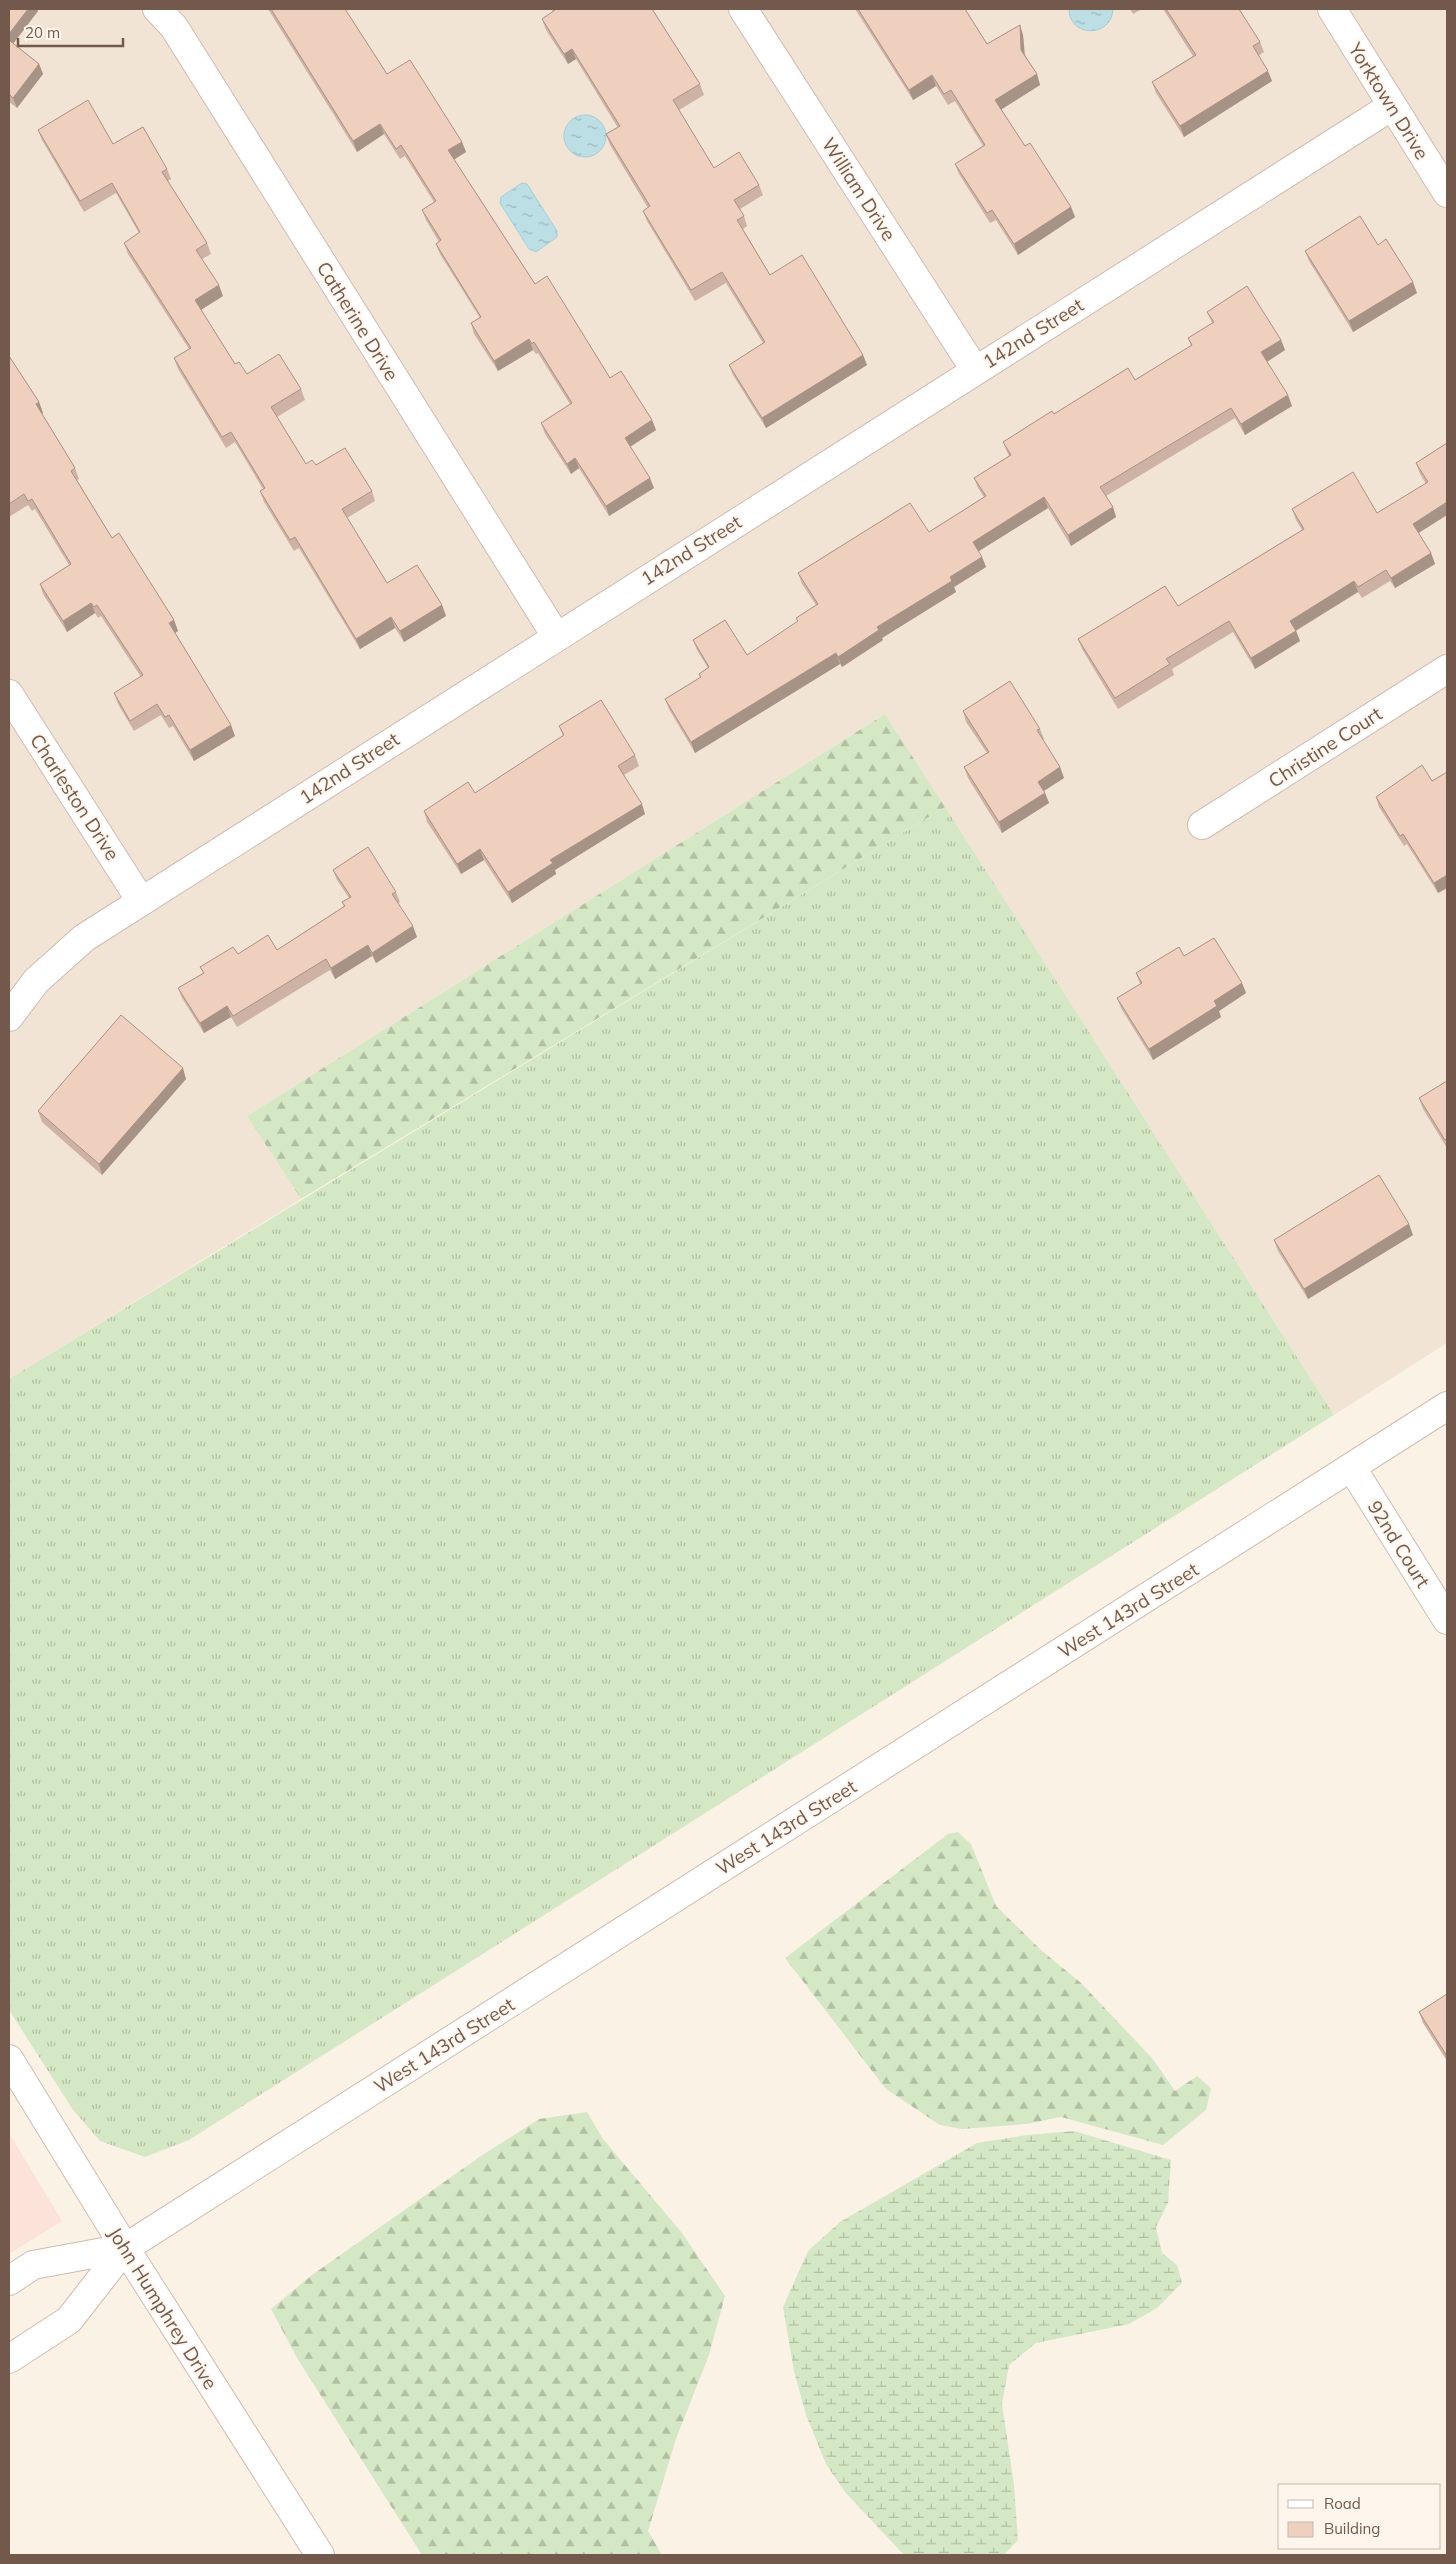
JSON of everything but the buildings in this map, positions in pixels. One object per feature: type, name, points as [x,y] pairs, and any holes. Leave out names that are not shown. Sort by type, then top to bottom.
[{"type":"street","name":"Catherine Drive","points":[[156,9],[179,36],[556,636]]},
{"type":"street","name":"William Drive","points":[[743,9],[975,370]]},
{"type":"street","name":"Yorktown Drive","points":[[1332,9],[1447,193]]},
{"type":"street","name":"142nd Street","points":[[9,1017],[36,981],[84,938],[1392,106]]},
{"type":"street","name":"Christine Court","points":[[1202,825],[1447,668]]},
{"type":"street","name":"Charleston Drive","points":[[9,694],[141,901]]},
{"type":"street","name":"West 143rd Street","points":[[9,2359],[69,2320],[125,2248],[1447,1406]]},
{"type":"street","name":"92nd Court","points":[[1352,1468],[1447,1620]]},
{"type":"street","name":"John Humphrey Drive","points":[[9,2059],[125,2248],[320,2555]]},
{"type":"street","name":"West 143rd Street","points":[[9,2281],[33,2265],[125,2248]]},
{"type":"shaded area","points":[[9,9],[1447,9],[1447,1343],[1334,1415],[885,714],[247,1116],[301,1199],[9,1379]]},
{"type":"shaded area","points":[[9,2133],[62,2221],[9,2254]]},
{"type":"green space","points":[[885,714],[945,807],[301,1199],[247,1116]]},
{"type":"green space","points":[[945,807],[1334,1415],[189,2140],[145,2157],[100,2141],[73,2110],[9,2010],[9,1379]]},
{"type":"green space","points":[[958,1832],[971,1844],[996,1906],[1041,1950],[1081,1983],[1152,2058],[1175,2091],[1197,2076],[1211,2088],[1206,2110],[1163,2145],[1061,2117],[1026,2124],[962,2129],[940,2125],[886,2089],[785,1958],[948,1834]]},
{"type":"green space","points":[[587,2112],[603,2139],[682,2233],[725,2296],[709,2355],[676,2439],[648,2531],[662,2555],[422,2555],[297,2358],[271,2309],[312,2275],[481,2156],[539,2119]]},
{"type":"green space","points":[[1074,2131],[1171,2160],[1168,2203],[1156,2227],[1162,2253],[1177,2265],[1182,2283],[1157,2308],[1129,2324],[1036,2343],[1009,2365],[1002,2404],[1014,2485],[1018,2540],[1004,2555],[904,2555],[845,2492],[826,2464],[806,2415],[794,2371],[783,2307],[808,2251],[840,2222],[977,2143],[1027,2135]]},
{"type":"water","points":[[1069,9],[1113,9],[1111,19],[1106,25],[1091,31],[1076,25],[1071,19]]},
{"type":"water","points":[[585,115],[600,121],[606,136],[600,151],[585,157],[570,151],[564,136],[570,121]]},
{"type":"water","points":[[522,183],[527,184],[557,231],[557,237],[536,252],[529,249],[500,203],[501,197]]}]
